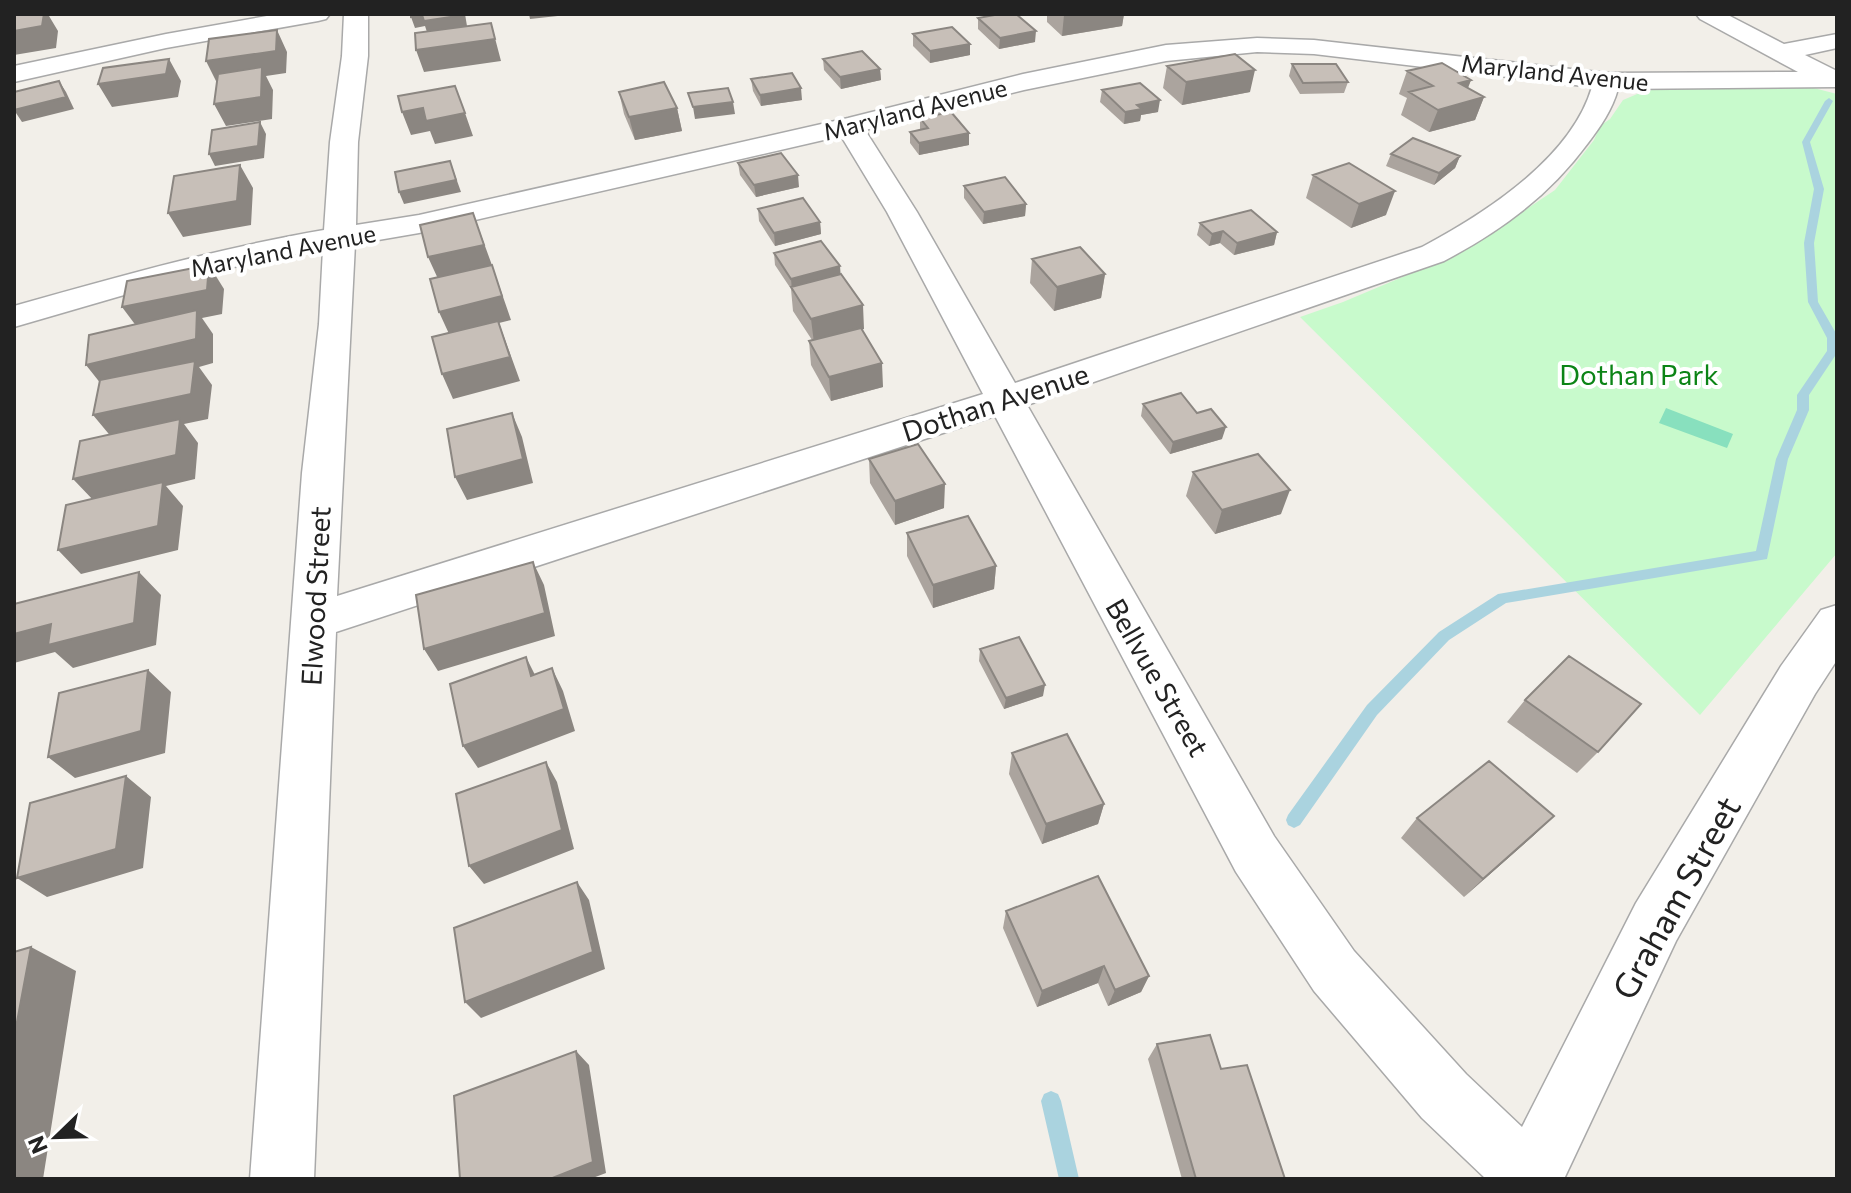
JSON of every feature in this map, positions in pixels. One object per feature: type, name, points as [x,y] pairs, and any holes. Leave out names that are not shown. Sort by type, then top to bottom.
[{"type":"street","points":[[14,74],[166,41],[318,14]]},
{"type":"street","name":"Elwood Street","points":[[282,1179],[322,473],[336,324],[338,237],[356,14]]},
{"type":"street","points":[[1708,14],[1835,80]]},
{"type":"street","points":[[1782,52],[1837,41]]},
{"type":"street","name":"Maryland Avenue","points":[[14,317],[144,279],[263,250],[419,224],[849,126],[1051,76],[1202,48],[1257,45],[1353,49],[1607,81],[1835,80]]},
{"type":"street","name":"Dothan Avenue","points":[[314,621],[1363,281],[1456,242],[1490,224],[1533,191],[1602,105],[1607,81]]},
{"type":"street","name":"Bellvue Street","points":[[849,126],[902,212],[1255,854],[1334,971],[1444,1096],[1531,1178]]},
{"type":"street","name":"Graham Street","points":[[1531,1178],[1656,922],[1798,680],[1837,623]]},
{"type":"green space","name":"Dothan Park","points":[[1806,86],[1837,94],[1837,553],[1700,715],[1300,317],[1431,265],[1503,225],[1555,190],[1594,140],[1600,126],[1610,119],[1623,100],[1665,87]]},
{"type":"green space","points":[[1666,408],[1733,434],[1727,448],[1659,423]]},
{"type":"building","points":[[44,14],[42,26],[14,31],[14,15]]},
{"type":"building","points":[[411,14],[464,15],[424,21],[422,15],[411,17]]},
{"type":"building","points":[[1016,14],[1036,31],[1000,38],[978,18]]},
{"type":"building","points":[[491,23],[495,39],[416,50],[415,33]]},
{"type":"building","points":[[952,27],[970,44],[930,51],[913,34]]},
{"type":"building","points":[[277,30],[276,51],[206,61],[209,39]]},
{"type":"building","points":[[862,51],[880,69],[840,77],[823,59]]},
{"type":"building","points":[[1235,54],[1255,70],[1186,82],[1167,66]]},
{"type":"building","points":[[169,59],[166,74],[98,84],[103,68]]},
{"type":"building","points":[[1442,63],[1471,80],[1459,83],[1484,97],[1438,110],[1409,92],[1433,86],[1407,71]]},
{"type":"building","points":[[1292,64],[1336,64],[1348,82],[1303,83]]},
{"type":"building","points":[[262,67],[261,97],[214,104],[218,74]]},
{"type":"building","points":[[792,73],[801,88],[760,95],[751,79]]},
{"type":"building","points":[[59,81],[66,97],[14,110],[14,92]]},
{"type":"building","points":[[664,82],[677,108],[629,117],[619,92]]},
{"type":"building","points":[[1140,83],[1160,100],[1137,105],[1142,109],[1125,112],[1102,90]]},
{"type":"building","points":[[455,86],[465,113],[426,121],[423,108],[402,112],[398,96]]},
{"type":"building","points":[[728,88],[733,102],[693,107],[688,93]]},
{"type":"building","points":[[951,112],[969,133],[919,143],[910,132],[928,128],[920,118]]},
{"type":"building","points":[[260,122],[258,146],[209,154],[212,130]]},
{"type":"building","points":[[1413,138],[1460,156],[1439,173],[1391,154]]},
{"type":"building","points":[[781,153],[798,175],[754,185],[738,163]]},
{"type":"building","points":[[450,161],[456,180],[399,192],[395,172]]},
{"type":"building","points":[[1349,163],[1395,191],[1359,204],[1313,175]]},
{"type":"building","points":[[240,165],[237,201],[168,213],[174,176]]},
{"type":"building","points":[[1005,177],[1026,204],[984,212],[964,186]]},
{"type":"building","points":[[803,198],[820,222],[774,233],[758,209]]},
{"type":"building","points":[[1251,210],[1277,232],[1237,243],[1223,231],[1212,234],[1200,223]]},
{"type":"building","points":[[473,213],[484,245],[428,257],[420,225]]},
{"type":"building","points":[[821,241],[840,266],[791,279],[774,253]]},
{"type":"building","points":[[1080,247],[1105,274],[1057,287],[1032,259]]},
{"type":"building","points":[[209,265],[207,290],[122,307],[127,281]]},
{"type":"building","points":[[492,265],[502,296],[439,312],[430,279]]},
{"type":"building","points":[[841,274],[863,305],[811,319],[791,287]]},
{"type":"building","points":[[197,310],[196,339],[86,365],[89,335]]},
{"type":"building","points":[[498,321],[510,357],[442,374],[432,337]]},
{"type":"building","points":[[861,328],[882,363],[829,377],[809,341]]},
{"type":"building","points":[[195,361],[191,394],[93,415],[100,380]]},
{"type":"building","points":[[1181,393],[1197,413],[1211,409],[1226,427],[1173,442],[1143,404]]},
{"type":"building","points":[[512,413],[523,459],[455,477],[447,429]]},
{"type":"building","points":[[180,419],[176,455],[73,479],[80,441]]},
{"type":"building","points":[[918,444],[945,484],[895,501],[869,459]]},
{"type":"building","points":[[1258,454],[1290,490],[1222,510],[1193,472]]},
{"type":"building","points":[[163,482],[158,526],[58,550],[66,505]]},
{"type":"building","points":[[968,516],[996,566],[933,585],[907,533]]},
{"type":"building","points":[[533,562],[545,613],[424,649],[416,595]]},
{"type":"building","points":[[139,572],[134,623],[48,645],[51,624],[14,634],[14,604]]},
{"type":"building","points":[[1019,637],[1045,685],[1006,698],[980,649]]},
{"type":"building","points":[[1569,656],[1641,704],[1598,752],[1525,700]]},
{"type":"building","points":[[526,657],[531,676],[552,668],[564,709],[463,746],[450,684]]},
{"type":"building","points":[[148,670],[141,731],[48,757],[59,693]]},
{"type":"building","points":[[1067,734],[1104,804],[1046,824],[1012,753]]},
{"type":"building","points":[[1489,761],[1554,816],[1483,879],[1417,818]]},
{"type":"building","points":[[546,762],[562,830],[469,866],[456,794]]},
{"type":"building","points":[[126,776],[116,849],[17,878],[30,803]]},
{"type":"building","points":[[1098,876],[1149,976],[1115,990],[1104,966],[1042,991],[1006,911]]},
{"type":"building","points":[[577,882],[593,952],[465,1002],[454,928]]},
{"type":"building","points":[[31,947],[14,1038],[14,952]]},
{"type":"building","points":[[1210,1035],[1221,1069],[1247,1065],[1285,1179],[1196,1179],[1157,1044]]},
{"type":"building","points":[[576,1051],[593,1162],[550,1179],[460,1179],[454,1096]]},
{"type":"waterway","points":[[1294,820],[1372,710],[1444,636],[1503,598],[1762,555],[1782,459],[1803,410],[1803,395],[1833,351],[1833,338],[1813,302],[1809,243],[1819,189],[1806,142],[1829,101]]},
{"type":"waterway","points":[[1051,1101],[1069,1179]]}]
